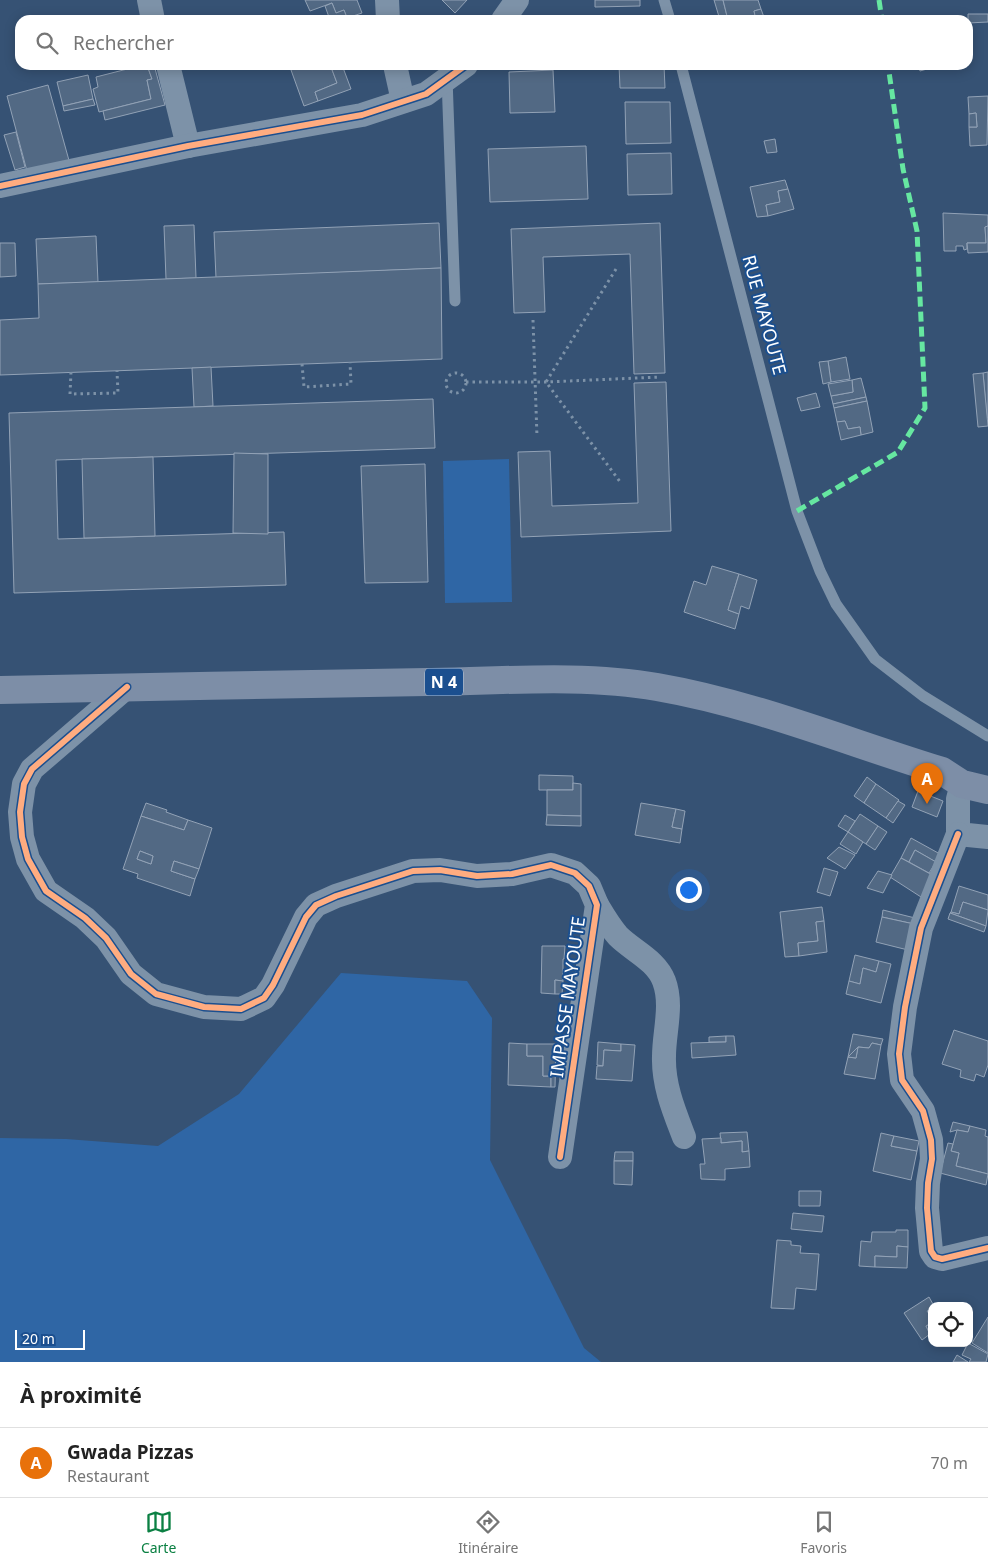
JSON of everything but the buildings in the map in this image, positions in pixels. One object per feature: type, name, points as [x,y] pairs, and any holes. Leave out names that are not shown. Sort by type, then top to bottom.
[{"type":"main road","name":"N 4","points":[[0,690],[566,680],[626,682],[657,686],[730,703],[988,790]]},
{"type":"main road","name":"N 4","points":[[952,778],[971,771],[988,774]]},
{"type":"street","points":[[149,0],[153,15]]},
{"type":"street","points":[[387,0],[388,15]]},
{"type":"street","points":[[506,15],[517,0]]},
{"type":"street","points":[[169,70],[188,146]]},
{"type":"street","points":[[396,70],[403,101]]},
{"type":"street","points":[[0,186],[188,146],[362,115],[426,94],[457,72]]},
{"type":"street","name":"IMPASSE MAYOUTE","points":[[127,687],[32,769],[24,784],[20,812],[22,837],[28,859],[46,891],[85,918],[106,938],[131,974],[156,994],[204,1007],[241,1009],[264,998],[273,985],[306,917],[316,905],[336,896],[414,870],[440,870],[477,876],[512,874],[551,865],[575,872],[589,886],[597,905],[560,1157]]},
{"type":"street","points":[[952,778],[958,799],[958,834],[921,928],[905,1007],[899,1054],[902,1080],[923,1111],[932,1140],[927,1208],[931,1251],[935,1257],[942,1259],[988,1248]]},
{"type":"street","points":[[958,834],[988,837]]},
{"type":"street","points":[[597,905],[618,936],[656,968],[668,992],[664,1057],[666,1088],[684,1137]]},
{"type":"lane","points":[[664,0],[668,15]]},
{"type":"lane","name":"RUE MAYOUTE","points":[[682,70],[797,511],[820,571],[836,604],[875,659],[923,696],[988,736]]},
{"type":"lane","points":[[455,301],[457,72]]},
{"type":"path","points":[[546,382],[616,269]]},
{"type":"path","points":[[532,320],[537,437]]},
{"type":"path","points":[[302,364],[304,387],[351,384],[350,362]]},
{"type":"path","points":[[71,372],[70,394],[118,393],[117,371]]},
{"type":"path","points":[[455,373],[464,376],[466,382],[462,391],[458,392],[447,388],[446,383],[455,373]]},
{"type":"path","points":[[466,382],[546,382],[660,377]]},
{"type":"path","points":[[546,382],[621,483]]},
{"type":"shaded area","points":[[509,459],[512,602],[445,603],[443,461]]},
{"type":"shaded area","points":[[341,973],[467,981],[492,1018],[490,1160],[584,1348],[601,1362],[0,1362],[0,1138],[66,1139],[158,1146],[239,1094]]},
{"type":"marked path","points":[[879,0],[881,15]]},
{"type":"marked path","points":[[797,511],[898,452],[925,408],[917,231],[903,169],[889,70]]},
{"type":"cycle path","points":[[0,186],[188,146],[362,115],[426,94],[459,70]]},
{"type":"cycle path","points":[[127,687],[32,769],[24,784],[20,812],[22,837],[28,859],[46,891],[85,918],[106,938],[131,974],[156,994],[204,1007],[241,1009],[264,998],[273,985],[306,917],[316,905],[336,896],[413,871],[440,870],[477,876],[512,874],[551,865],[575,873],[589,886],[597,905],[560,1157]]},
{"type":"cycle path","points":[[958,834],[921,928],[905,1007],[899,1054],[902,1080],[923,1111],[931,1140],[932,1159],[928,1183],[927,1208],[931,1251],[935,1257],[942,1259],[988,1248]]},
{"type":"place","name":"Gwada Pizzas","points":[[927,804]]}]
